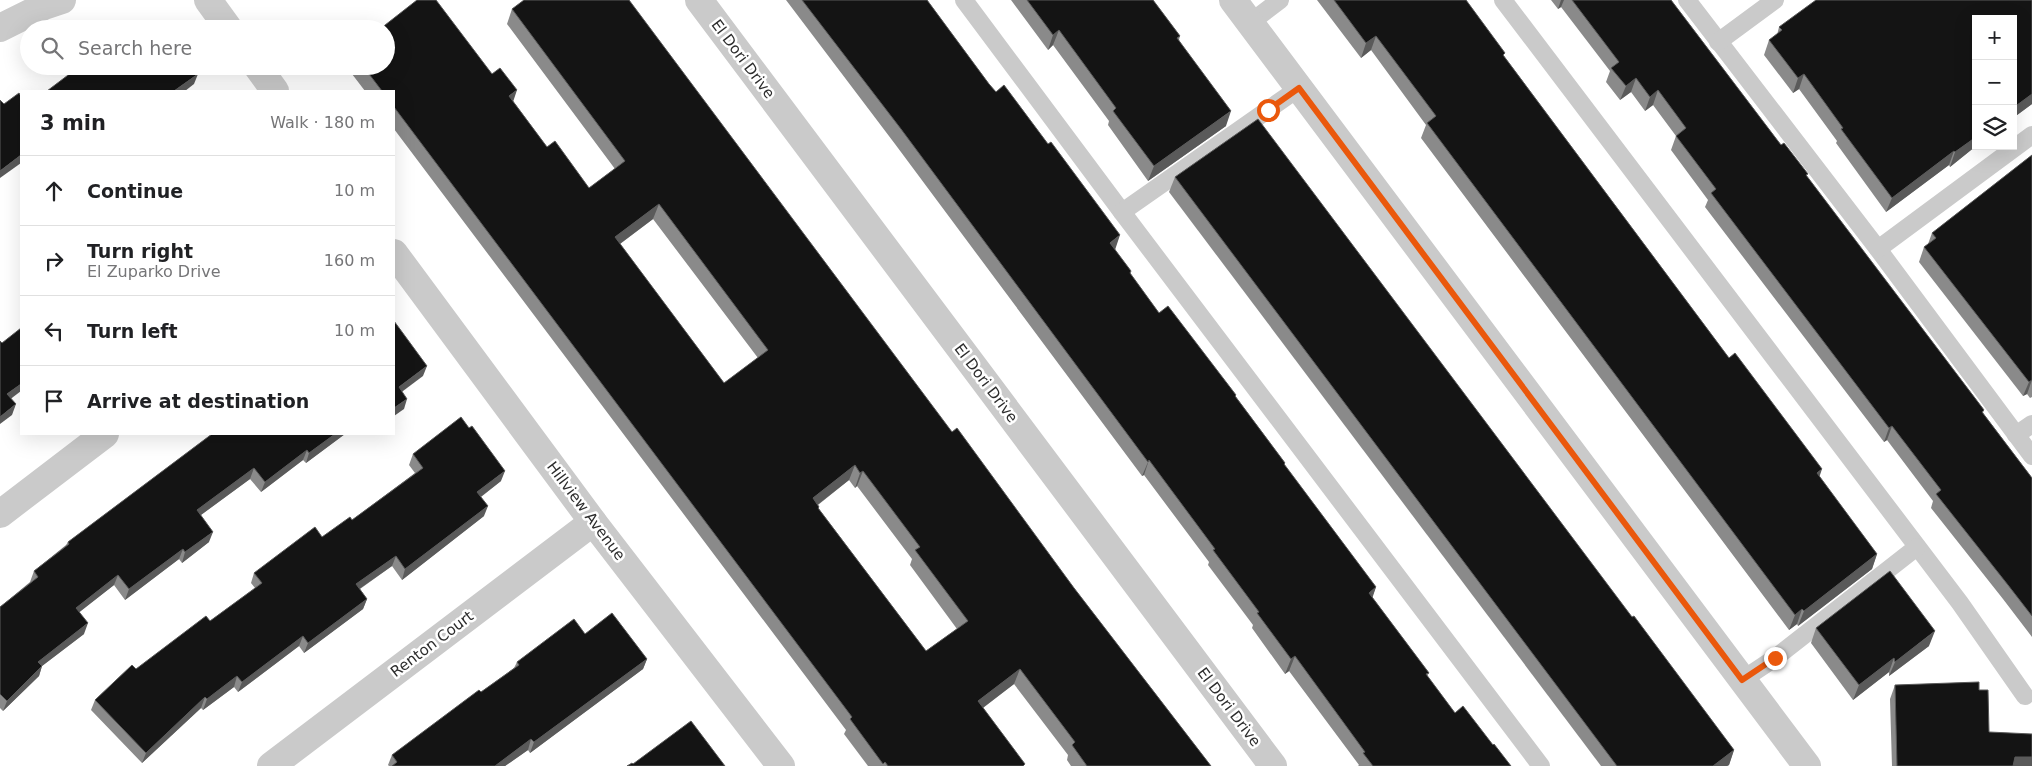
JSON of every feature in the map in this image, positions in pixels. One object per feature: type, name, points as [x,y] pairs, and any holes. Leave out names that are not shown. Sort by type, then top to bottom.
[{"type":"street","points":[[0,28],[44,6],[62,0]]},
{"type":"street","points":[[208,0],[223,20]]},
{"type":"street","name":"El Dori Drive","points":[[699,0],[1273,766]]},
{"type":"street","points":[[1233,0],[1807,766]]},
{"type":"street","points":[[263,75],[274,90]]},
{"type":"street","name":"Hillview Avenue","points":[[395,254],[594,522],[781,766]]},
{"type":"street","points":[[0,514],[104,435]]},
{"type":"street","name":"Renton Court","points":[[271,766],[594,522]]},
{"type":"lane","points":[[964,0],[1541,766]]},
{"type":"lane","points":[[1250,22],[1280,0]]},
{"type":"lane","points":[[1503,0],[1960,603],[2025,696]]},
{"type":"lane","points":[[1687,0],[1878,249],[2032,456]]},
{"type":"lane","points":[[1718,42],[1775,0]]},
{"type":"lane","points":[[1122,212],[1299,88]]},
{"type":"lane","points":[[1878,249],[2032,135]]},
{"type":"lane","points":[[2016,435],[2032,424]]},
{"type":"lane","points":[[1742,680],[1775,658],[1917,547]]},
{"type":"building","points":[[417,0],[436,0],[492,74],[500,68],[517,90],[509,96],[547,147],[555,141],[589,188],[625,161],[512,9],[524,0],[629,0],[952,432],[957,428],[1074,588],[1211,766],[1087,766],[1072,745],[1075,742],[1020,669],[978,701],[1025,764],[1023,766],[888,766],[885,762],[883,764],[850,719],[852,717],[395,108],[395,90],[381,90],[370,75],[395,75],[395,20],[391,20]],"holes":[[[659,204],[768,350],[724,383],[615,237]],[[855,465],[860,473],[863,471],[920,547],[915,550],[968,621],[926,651],[818,508],[813,498]]]},
{"type":"building","points":[[802,0],[927,0],[989,84],[996,92],[1004,85],[1048,144],[1051,142],[1120,235],[1110,243],[1159,313],[1168,306],[1236,395],[1284,464],[1376,587],[1369,593],[1429,673],[1426,674],[1455,713],[1463,706],[1511,766],[1373,766],[1363,753],[1365,752],[1295,656],[1291,659],[1257,613],[1259,612],[1213,550],[1215,549],[1149,460],[1148,462],[901,129]]},
{"type":"building","points":[[1027,0],[1153,0],[1180,36],[1177,38],[1231,111],[1154,166],[1113,111],[1116,108],[1059,30],[1053,35]]},
{"type":"building","points":[[1334,0],[1466,0],[1505,53],[1503,55],[1729,358],[1735,353],[1822,469],[1817,473],[1877,554],[1804,611],[1802,609],[1795,615],[1427,123],[1436,116],[1376,36],[1366,43]]},
{"type":"building","points":[[1572,0],[1671,0],[1781,145],[1784,143],[1808,174],[1806,175],[1984,410],[1982,412],[2032,478],[2032,616],[1936,494],[1941,490],[1892,426],[1889,428],[1711,193],[1716,189],[1676,136],[1686,128],[1658,90],[1650,97],[1636,78],[1626,86],[1611,68],[1619,62]]},
{"type":"building","points":[[1816,0],[2032,0],[2032,94],[2017,105],[2017,15],[1972,15],[1972,140],[1954,151],[1892,198],[1841,129],[1843,128],[1804,74],[1798,78],[1769,40],[1782,30],[1779,27]]},
{"type":"building","points":[[68,75],[197,75],[175,90],[48,90]]},
{"type":"building","points":[[19,93],[20,94],[20,156],[0,171],[0,100],[4,104]]},
{"type":"building","points":[[1258,119],[1734,750],[1713,766],[1617,766],[1175,177]]},
{"type":"building","points":[[2032,155],[2032,380],[2029,382],[1924,247],[1936,238],[1932,233]]},
{"type":"building","points":[[395,322],[427,366],[399,387],[407,399],[395,407]]},
{"type":"building","points":[[20,329],[20,385],[7,394],[16,404],[0,417],[0,341],[2,343]]},
{"type":"building","points":[[461,417],[469,428],[472,426],[505,471],[477,492],[488,506],[405,569],[396,556],[356,584],[367,599],[308,643],[303,636],[242,682],[237,676],[207,699],[205,697],[146,753],[95,700],[132,665],[136,669],[206,616],[210,621],[262,583],[254,573],[315,527],[322,537],[350,517],[352,520],[423,468],[413,454]]},
{"type":"building","points":[[211,435],[334,435],[309,453],[307,450],[265,482],[254,468],[197,510],[213,532],[185,552],[183,549],[129,589],[118,575],[76,608],[88,623],[38,662],[42,666],[7,701],[0,694],[0,607],[38,577],[34,571],[69,544],[68,542]]},
{"type":"building","points":[[1890,571],[1935,631],[1895,662],[1894,658],[1859,685],[1816,628]]},
{"type":"building","points":[[612,613],[647,659],[534,742],[531,739],[495,766],[392,766],[397,762],[392,755],[479,690],[481,692],[519,665],[517,662],[574,619],[585,634]]},
{"type":"building","points":[[1979,682],[1979,690],[1988,690],[1989,732],[2032,734],[2032,757],[2015,757],[2013,766],[1897,766],[1895,685]]},
{"type":"building","points":[[691,721],[725,766],[627,766],[633,764]]},
{"type":"route","points":[[1268,110],[1299,88],[1742,680],[1775,658]]}]
